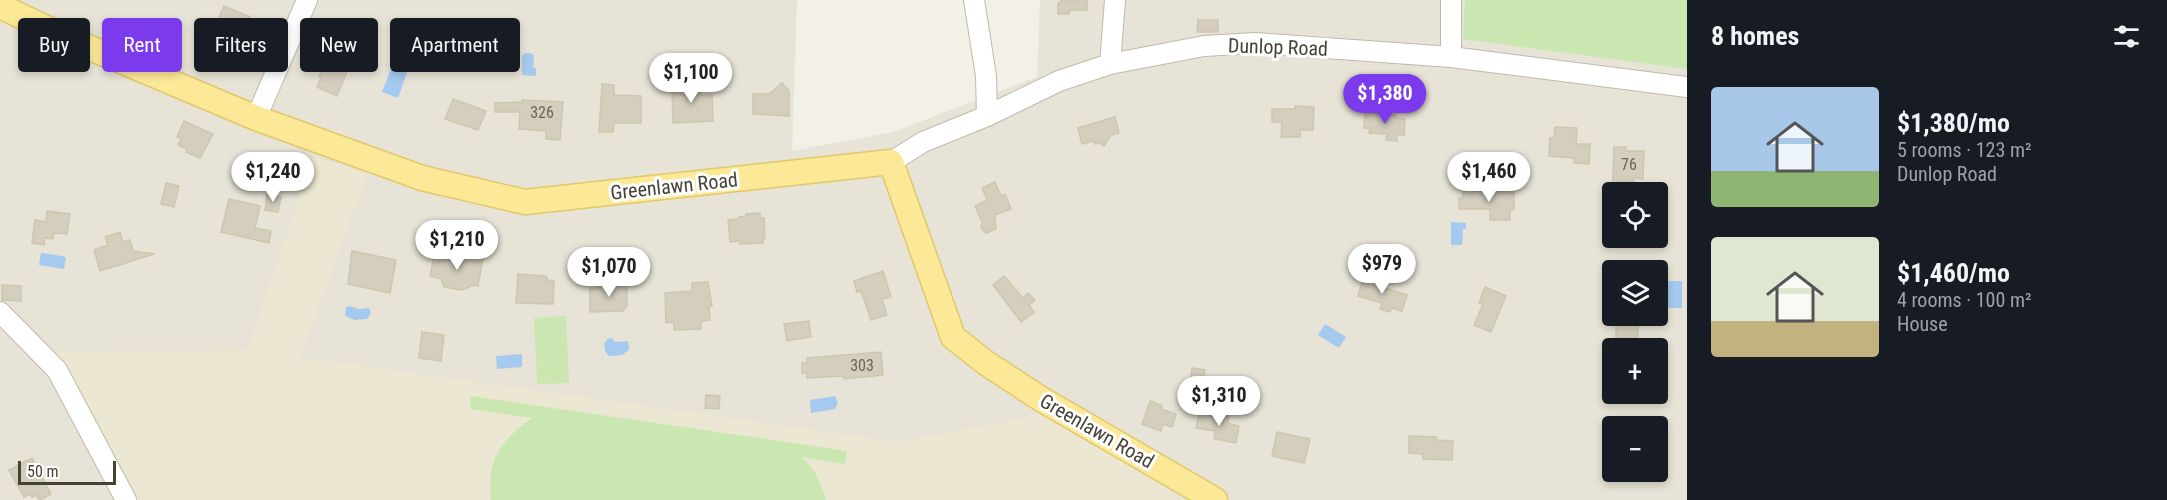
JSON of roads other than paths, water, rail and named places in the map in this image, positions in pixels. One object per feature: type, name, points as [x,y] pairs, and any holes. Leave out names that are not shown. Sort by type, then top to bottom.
[{"type":"main road","name":"Greenlawn Road","points":[[0,6],[69,39],[256,118],[422,178],[525,202],[891,162],[953,337],[986,363],[1041,399],[1215,500]]},
{"type":"street","points":[[256,118],[306,0]]},
{"type":"street","points":[[974,0],[986,76],[987,116]]},
{"type":"street","points":[[1110,64],[1115,0]]},
{"type":"street","points":[[1451,0],[1451,57]]},
{"type":"street","name":"Dunlop Road","points":[[891,162],[923,142],[987,116],[1059,81],[1110,64],[1204,46],[1255,43],[1451,57],[1687,87]]},
{"type":"street","points":[[0,312],[57,370],[126,500]]},
{"type":"water","points":[[525,53],[531,53],[534,56],[533,68],[536,68],[536,76],[522,75],[522,56]]},
{"type":"water","points":[[390,71],[407,72],[398,98],[382,92]]},
{"type":"water","points":[[1451,222],[1466,223],[1466,229],[1463,229],[1462,245],[1451,245]]},
{"type":"water","points":[[41,253],[66,258],[64,269],[39,265]]},
{"type":"water","points":[[1668,281],[1682,281],[1682,308],[1668,308]]},
{"type":"water","points":[[346,307],[359,309],[369,308],[371,313],[367,319],[355,320],[345,316]]},
{"type":"water","points":[[1325,324],[1346,337],[1339,348],[1318,335]]},
{"type":"water","points":[[609,338],[615,342],[628,341],[629,350],[622,355],[609,356],[605,351],[604,343]]},
{"type":"water","points":[[522,354],[522,367],[497,369],[496,356]]},
{"type":"water","points":[[835,396],[838,403],[835,409],[811,413],[810,400]]}]
